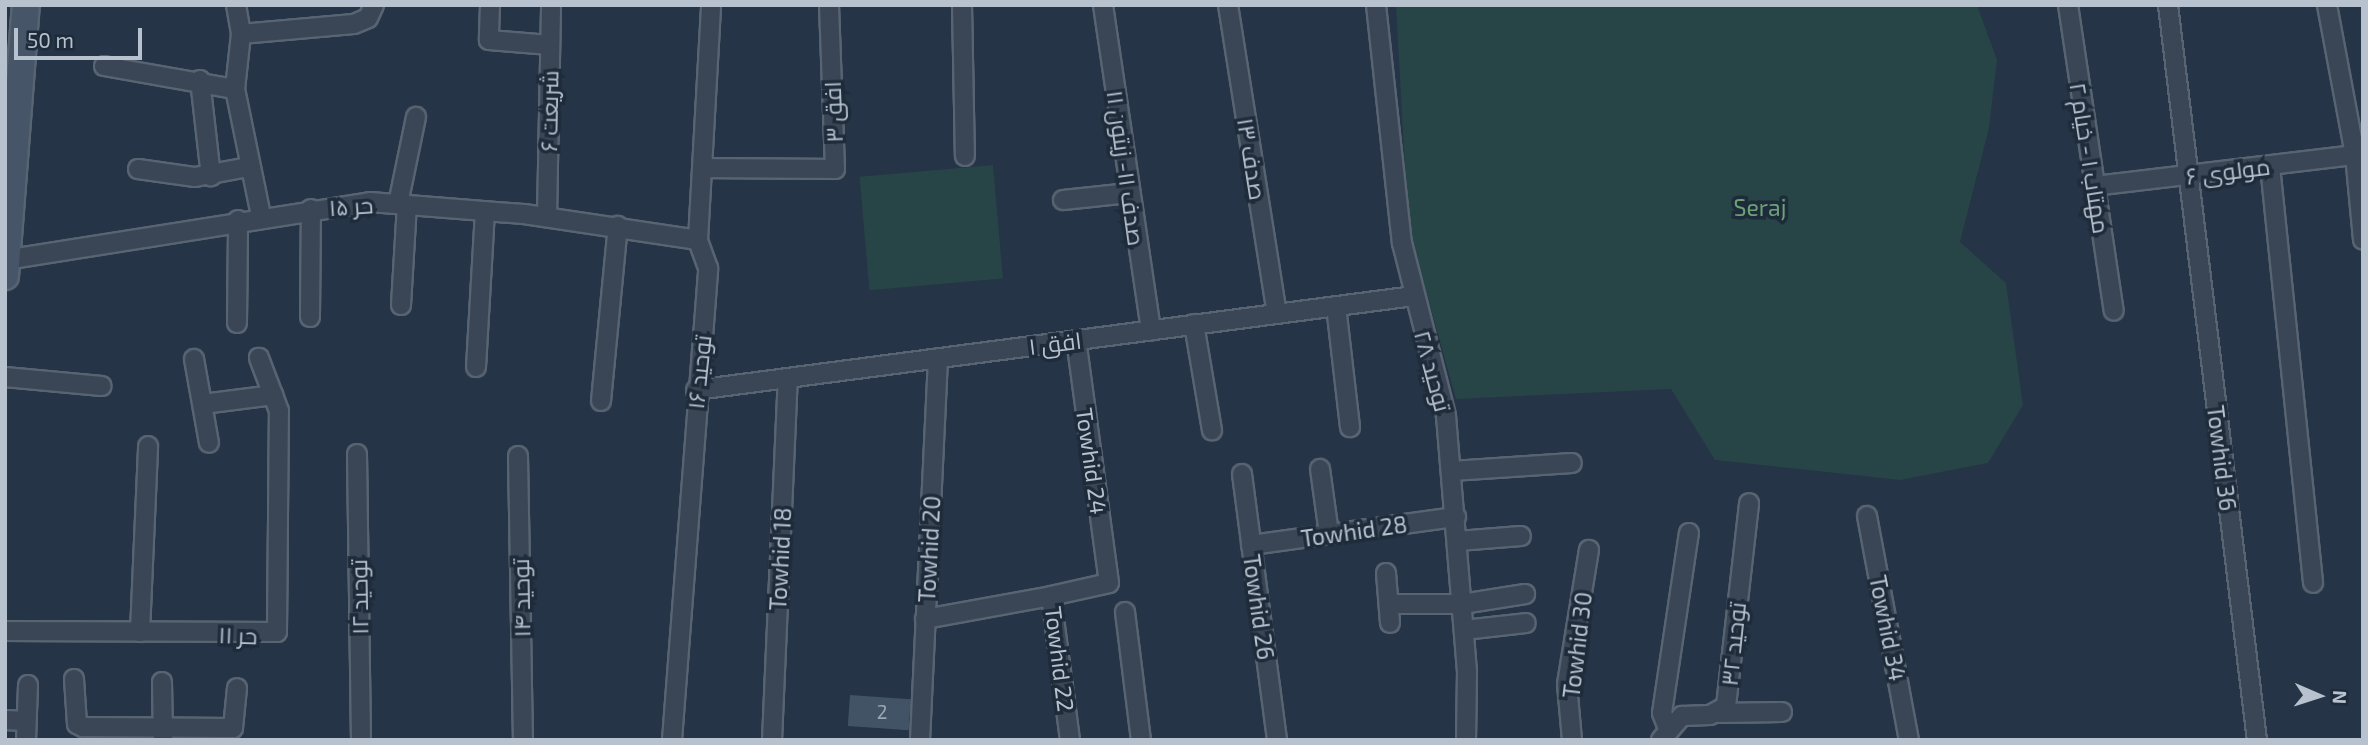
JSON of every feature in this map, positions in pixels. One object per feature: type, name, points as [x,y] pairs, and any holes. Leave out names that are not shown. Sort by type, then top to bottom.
[{"type":"main road","points":[[6,265],[26,5]]},
{"type":"street","points":[[236,5],[242,34],[235,89],[248,167],[261,216]]},
{"type":"street","points":[[242,34],[354,24],[368,18],[374,5]]},
{"type":"street","points":[[490,5],[489,40],[550,45]]},
{"type":"street","name":"شریعت ۶","points":[[547,217],[551,5]]},
{"type":"street","name":"توحید ۱۶","points":[[672,740],[696,390],[708,268],[698,240],[711,5]]},
{"type":"street","name":"افق ۳","points":[[702,168],[835,169],[829,5]]},
{"type":"street","points":[[962,5],[965,156]]},
{"type":"street","name":"صدف ۱۱- زیتون ۱۱","points":[[1102,5],[1151,330]]},
{"type":"street","name":"صدف ۱۳","points":[[1228,5],[1277,313]]},
{"type":"street","name":"توحید ۲۸","points":[[1376,5],[1392,172],[1414,296],[1446,416],[1457,517],[1464,630],[1466,740]]},
{"type":"street","name":"مهتاب ۱ - خیام ۲","points":[[2068,5],[2114,311]]},
{"type":"street","name":"Towhid 36","points":[[2168,5],[2186,177],[2257,740]]},
{"type":"street","points":[[2327,5],[2359,155],[2363,240]]},
{"type":"street","points":[[104,66],[200,80],[235,89]]},
{"type":"street","points":[[200,80],[211,176]]},
{"type":"street","points":[[401,305],[402,204],[416,117]]},
{"type":"street","name":"مولوی ۶","points":[[2094,186],[2359,155]]},
{"type":"street","points":[[2270,166],[2313,583]]},
{"type":"street","points":[[138,169],[211,176],[248,167]]},
{"type":"street","points":[[1063,200],[1130,193]]},
{"type":"street","name":"حر ۱۵","points":[[6,265],[261,216],[311,209],[402,204],[547,217],[698,240]]},
{"type":"street","points":[[310,317],[311,209]]},
{"type":"street","points":[[476,367],[485,211]]},
{"type":"street","points":[[237,323],[239,220]]},
{"type":"street","points":[[601,401],[618,226]]},
{"type":"street","name":"افق ۱","points":[[696,390],[1414,296]]},
{"type":"street","points":[[1336,306],[1350,427]]},
{"type":"street","points":[[1195,324],[1212,430]]},
{"type":"street","name":"Towhid 24","points":[[1076,340],[1109,583]]},
{"type":"street","name":"حر ۱۱","points":[[5,631],[277,632],[279,411],[259,358]]},
{"type":"street","name":"Towhid 20","points":[[920,740],[938,358]]},
{"type":"street","points":[[194,359],[209,443]]},
{"type":"street","points":[[5,377],[102,386]]},
{"type":"street","name":"Towhid 18","points":[[772,740],[788,378]]},
{"type":"street","points":[[203,404],[273,395]]},
{"type":"street","points":[[140,632],[148,446]]},
{"type":"street","name":"توحید ۱۲","points":[[357,454],[361,740]]},
{"type":"street","name":"توحید ۱۴","points":[[518,456],[523,740]]},
{"type":"street","points":[[1451,471],[1572,463]]},
{"type":"street","points":[[1320,469],[1329,534]]},
{"type":"street","name":"Towhid 26","points":[[1242,474],[1277,740]]},
{"type":"street","name":"توحید ۳۲","points":[[1664,733],[1682,716],[1719,713],[1727,696],[1749,503]]},
{"type":"street","name":"Towhid 34","points":[[1867,516],[1909,740]]},
{"type":"street","name":"Towhid 28","points":[[1251,545],[1457,517]]},
{"type":"street","points":[[1664,733],[1662,713],[1689,533]]},
{"type":"street","points":[[1458,541],[1521,536]]},
{"type":"street","name":"Towhid 30","points":[[1572,740],[1567,684],[1589,550]]},
{"type":"street","points":[[1387,573],[1390,623]]},
{"type":"street","name":"Towhid 22","points":[[1070,740],[1051,596],[1109,583]]},
{"type":"street","points":[[1388,604],[1462,604],[1525,594]]},
{"type":"street","points":[[925,619],[1051,596]]},
{"type":"street","points":[[1125,612],[1141,740]]},
{"type":"street","points":[[1464,630],[1526,623]]},
{"type":"street","points":[[74,679],[79,726],[163,734],[234,727],[237,688]]},
{"type":"street","points":[[162,681],[163,734]]},
{"type":"street","points":[[5,720],[26,731],[28,685]]},
{"type":"street","points":[[1719,713],[1782,712]]},
{"type":"green space","name":"Seraj","points":[[1396,5],[1977,5],[1997,60],[1989,128],[1960,242],[2006,283],[2023,405],[1988,463],[1900,480],[1715,460],[1671,389],[1456,399],[1408,226]]},
{"type":"green space","points":[[993,165],[1003,279],[869,290],[860,177]]},
{"type":"building","points":[[850,695],[911,699],[909,730],[848,726]]}]
